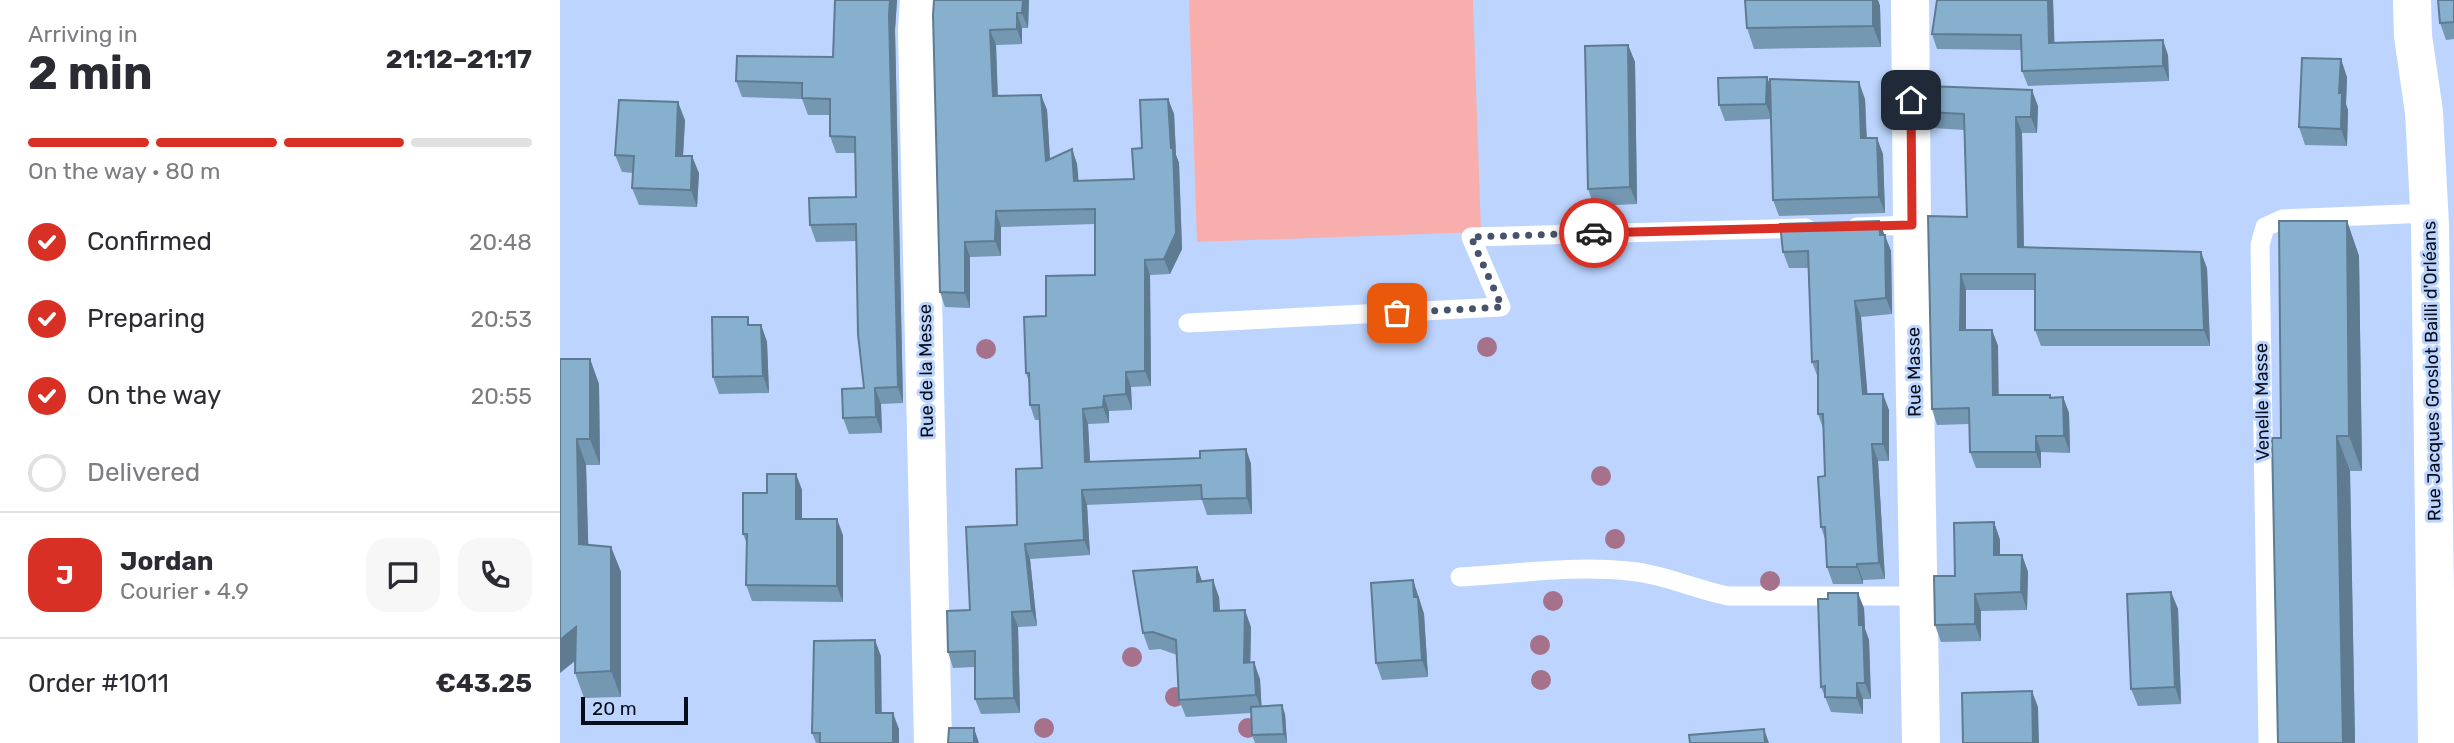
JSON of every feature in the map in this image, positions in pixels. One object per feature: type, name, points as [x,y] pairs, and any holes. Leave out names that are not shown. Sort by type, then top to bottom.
[{"type":"street","name":"Rue de la Messe","points":[[919,0],[933,743]]},
{"type":"street","name":"Rue Masse","points":[[1910,0],[1921,743]]},
{"type":"street","name":"Rue Jacques Groslot Bailli d'Orléans","points":[[2412,0],[2413,36],[2424,113],[2430,213],[2443,336],[2444,427],[2437,743]]},
{"type":"lane","name":"Venelle Masse","points":[[2268,743],[2260,245],[2265,228],[2283,219],[2430,213]]},
{"type":"lane","points":[[1188,323],[1502,307],[1471,237],[1912,225]]},
{"type":"lane","points":[[1460,577],[1599,569],[1656,575],[1706,592],[1728,596],[1918,596]]},
{"type":"shaded area","points":[[1189,0],[1473,0],[1481,232],[1197,242]]},
{"type":"building","points":[[835,0],[890,0],[898,387],[875,388],[876,417],[843,418],[842,389],[864,388],[858,334],[856,224],[810,225],[809,198],[856,197],[855,137],[830,136],[830,99],[802,98],[802,83],[736,81],[737,56],[833,57]]},
{"type":"building","points":[[934,0],[1023,0],[1022,13],[1017,13],[1017,29],[990,30],[993,96],[1041,95],[1046,161],[1072,149],[1074,181],[1134,179],[1132,149],[1142,148],[1140,100],[1168,99],[1176,233],[1164,259],[1145,260],[1145,371],[1126,372],[1126,394],[1104,396],[1103,407],[1083,409],[1085,462],[1200,458],[1200,451],[1246,449],[1247,498],[1202,499],[1201,485],[1082,490],[1084,540],[1025,544],[1032,611],[1012,612],[1014,698],[975,699],[975,651],[948,652],[947,611],[970,610],[966,527],[1017,525],[1016,469],[1042,468],[1039,405],[1030,405],[1029,373],[1026,373],[1024,317],[1046,316],[1046,276],[1095,275],[1095,209],[996,211],[995,241],[965,242],[965,293],[940,292]]},
{"type":"building","points":[[1745,0],[1873,0],[1873,26],[1747,28]]},
{"type":"building","points":[[1937,0],[2048,0],[2049,43],[2163,40],[2163,66],[2022,71],[2021,35],[1932,34]]},
{"type":"building","points":[[2438,0],[2454,0],[2454,22],[2440,23]]},
{"type":"building","points":[[1628,45],[1630,187],[1588,189],[1585,46]]},
{"type":"building","points":[[2302,58],[2341,59],[2341,129],[2299,127]]},
{"type":"building","points":[[1767,77],[1766,104],[1719,105],[1718,78]]},
{"type":"building","points":[[1770,79],[1859,82],[1861,138],[1877,138],[1879,197],[1773,200]]},
{"type":"building","points":[[1927,86],[2032,90],[2031,117],[2016,117],[2018,247],[2201,252],[2204,330],[2035,330],[2035,274],[1961,274],[1960,330],[1992,330],[1993,395],[2063,397],[2064,436],[2036,436],[2036,452],[1970,452],[1969,408],[1932,409],[1928,216],[1967,217],[1964,114],[1927,112]]},
{"type":"building","points":[[619,100],[678,102],[676,156],[692,156],[691,190],[632,188],[634,156],[615,155]]},
{"type":"building","points":[[1879,221],[1880,235],[1885,235],[1886,298],[1855,301],[1863,394],[1883,394],[1883,444],[1872,444],[1879,563],[1857,564],[1857,567],[1827,567],[1818,477],[1825,476],[1823,414],[1818,414],[1818,361],[1812,362],[1808,251],[1783,252],[1780,224]]},
{"type":"building","points":[[2279,221],[2347,221],[2349,436],[2337,436],[2343,743],[2278,743],[2272,438],[2281,438]]},
{"type":"building","points":[[712,317],[748,317],[748,325],[761,325],[763,376],[713,377]]},
{"type":"building","points":[[560,359],[590,359],[590,439],[577,439],[579,544],[611,547],[611,671],[575,673],[576,627],[560,640]]},
{"type":"building","points":[[767,474],[796,474],[796,519],[837,519],[837,586],[746,585],[747,534],[743,534],[743,493],[767,493]]},
{"type":"building","points":[[1994,522],[1994,555],[2022,555],[2021,592],[1975,594],[1975,624],[1935,625],[1934,576],[1955,576],[1954,523]]},
{"type":"building","points":[[1197,567],[1197,582],[1213,580],[1214,611],[1245,610],[1244,663],[1254,662],[1256,695],[1179,700],[1176,640],[1153,632],[1143,633],[1133,571]]},
{"type":"building","points":[[1413,580],[1414,597],[1418,597],[1422,660],[1376,663],[1371,583]]},
{"type":"building","points":[[2171,592],[2175,687],[2131,689],[2127,594]]},
{"type":"building","points":[[1828,593],[1858,593],[1859,625],[1863,625],[1865,683],[1857,683],[1857,698],[1825,697],[1825,686],[1821,687],[1818,599],[1828,599]]},
{"type":"building","points":[[875,640],[876,713],[893,713],[893,743],[820,743],[820,733],[812,733],[814,641]]},
{"type":"building","points":[[2032,691],[2033,743],[1963,743],[1962,693]]},
{"type":"building","points":[[1282,705],[1284,734],[1252,735],[1251,707]]},
{"type":"building","points":[[949,728],[974,728],[974,743],[948,743]]},
{"type":"building","points":[[1764,729],[1765,743],[1690,743],[1689,735]]},
{"type":"way so far","points":[[1397,313],[1502,307],[1471,237],[1594,233]]},
{"type":"route","points":[[1594,233],[1912,225],[1911,100]]}]
